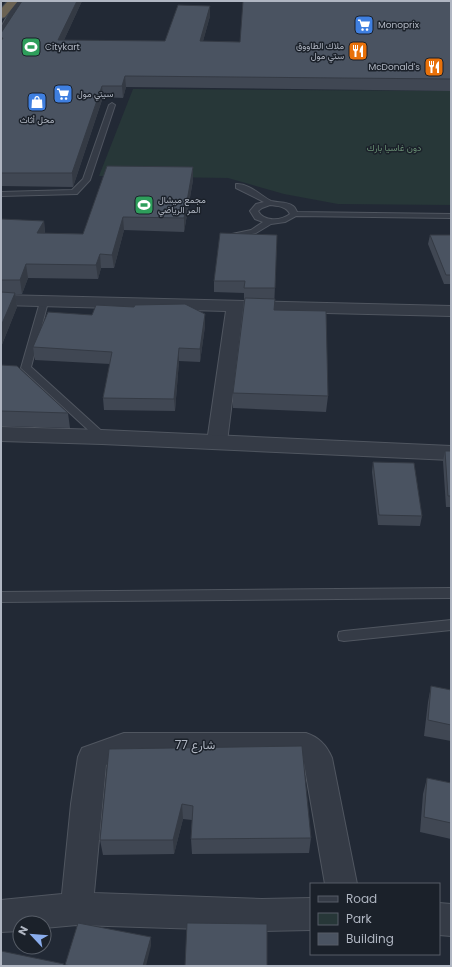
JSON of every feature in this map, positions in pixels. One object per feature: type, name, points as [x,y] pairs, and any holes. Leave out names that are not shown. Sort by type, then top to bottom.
[{"type":"highway","points":[[1,15],[13,1]]},
{"type":"street","points":[[1,36],[21,1]]},
{"type":"street","points":[[1,300],[451,311]]},
{"type":"street","points":[[217,442],[235,306]]},
{"type":"street","points":[[1,434],[102,437],[451,453]]},
{"type":"street","name":"شارع 77","points":[[77,909],[86,804],[92,758],[124,745],[306,745],[318,758],[341,883]]},
{"type":"street","points":[[1,916],[77,909],[262,915],[310,914]]},
{"type":"street","points":[[440,919],[451,920]]},
{"type":"lane","points":[[1,194],[74,192],[86,180],[112,105]]},
{"type":"lane","points":[[239,186],[260,196],[270,203]]},
{"type":"lane","points":[[294,214],[291,208],[282,204],[270,203],[259,206],[254,211],[258,218],[269,221],[283,221],[294,214],[451,216]]},
{"type":"lane","points":[[224,237],[248,234],[260,230],[269,221]]},
{"type":"lane","points":[[26,368],[44,302]]},
{"type":"lane","points":[[14,368],[26,368],[102,437]]},
{"type":"lane","points":[[1,597],[451,594]]},
{"type":"lane","points":[[344,636],[451,626]]},
{"type":"green space","name":"دون غاسيا بارك","points":[[133,89],[451,91],[451,205],[338,204],[284,194],[228,178],[99,176]]},
{"type":"building","name":"سيتي مول","points":[[22,1],[77,1],[58,40],[165,41],[178,5],[210,6],[200,41],[240,42],[243,1],[451,1],[451,79],[125,76],[122,86],[102,86],[72,173],[1,173],[1,41],[3,38],[1,38],[1,33]]},
{"type":"building","points":[[107,166],[193,167],[184,218],[123,217],[112,255],[100,254],[96,265],[26,264],[20,280],[1,280],[1,219],[44,221],[37,233],[83,234]]},
{"type":"building","points":[[220,233],[277,235],[275,288],[244,288],[245,281],[214,281]]},
{"type":"building","points":[[430,235],[451,235],[451,275],[446,275]]},
{"type":"building","points":[[1,292],[15,293],[1,326]]},
{"type":"building","points":[[245,298],[275,299],[274,310],[326,311],[328,396],[233,393]]},
{"type":"building","points":[[185,304],[205,314],[200,349],[179,348],[174,399],[103,398],[112,352],[33,347],[48,312],[92,315],[96,305],[134,307],[135,305]]},
{"type":"building","points":[[1,365],[17,366],[68,413],[1,411]]},
{"type":"building","points":[[445,451],[451,451],[451,496],[448,496]]},
{"type":"building","points":[[373,462],[414,463],[422,516],[379,515]]},
{"type":"building","points":[[431,686],[451,690],[451,725],[428,720]]},
{"type":"building","points":[[302,746],[311,838],[191,839],[193,806],[182,804],[173,840],[100,840],[109,749]]},
{"type":"building","points":[[427,778],[451,783],[451,823],[424,817]]},
{"type":"building","points":[[78,923],[151,937],[143,966],[65,965]]},
{"type":"building","points":[[187,923],[267,924],[267,966],[185,966]]},
{"type":"building","points":[[1,951],[12,953],[12,955],[20,955],[64,964],[63,966],[1,966]]},
{"type":"place","name":"Monoprix","points":[[364,25]]},
{"type":"place","name":"Citykart","points":[[31,47]]},
{"type":"place","name":"ملاك الطاووق ستي مول","points":[[358,51]]},
{"type":"place","name":"McDonald's","points":[[434,67]]},
{"type":"place","name":"سيتي مول","points":[[63,94]]},
{"type":"place","name":"محل أثاث","points":[[37,102]]},
{"type":"place","name":"مجمع ميشال المر الرياضي","points":[[144,205]]}]
